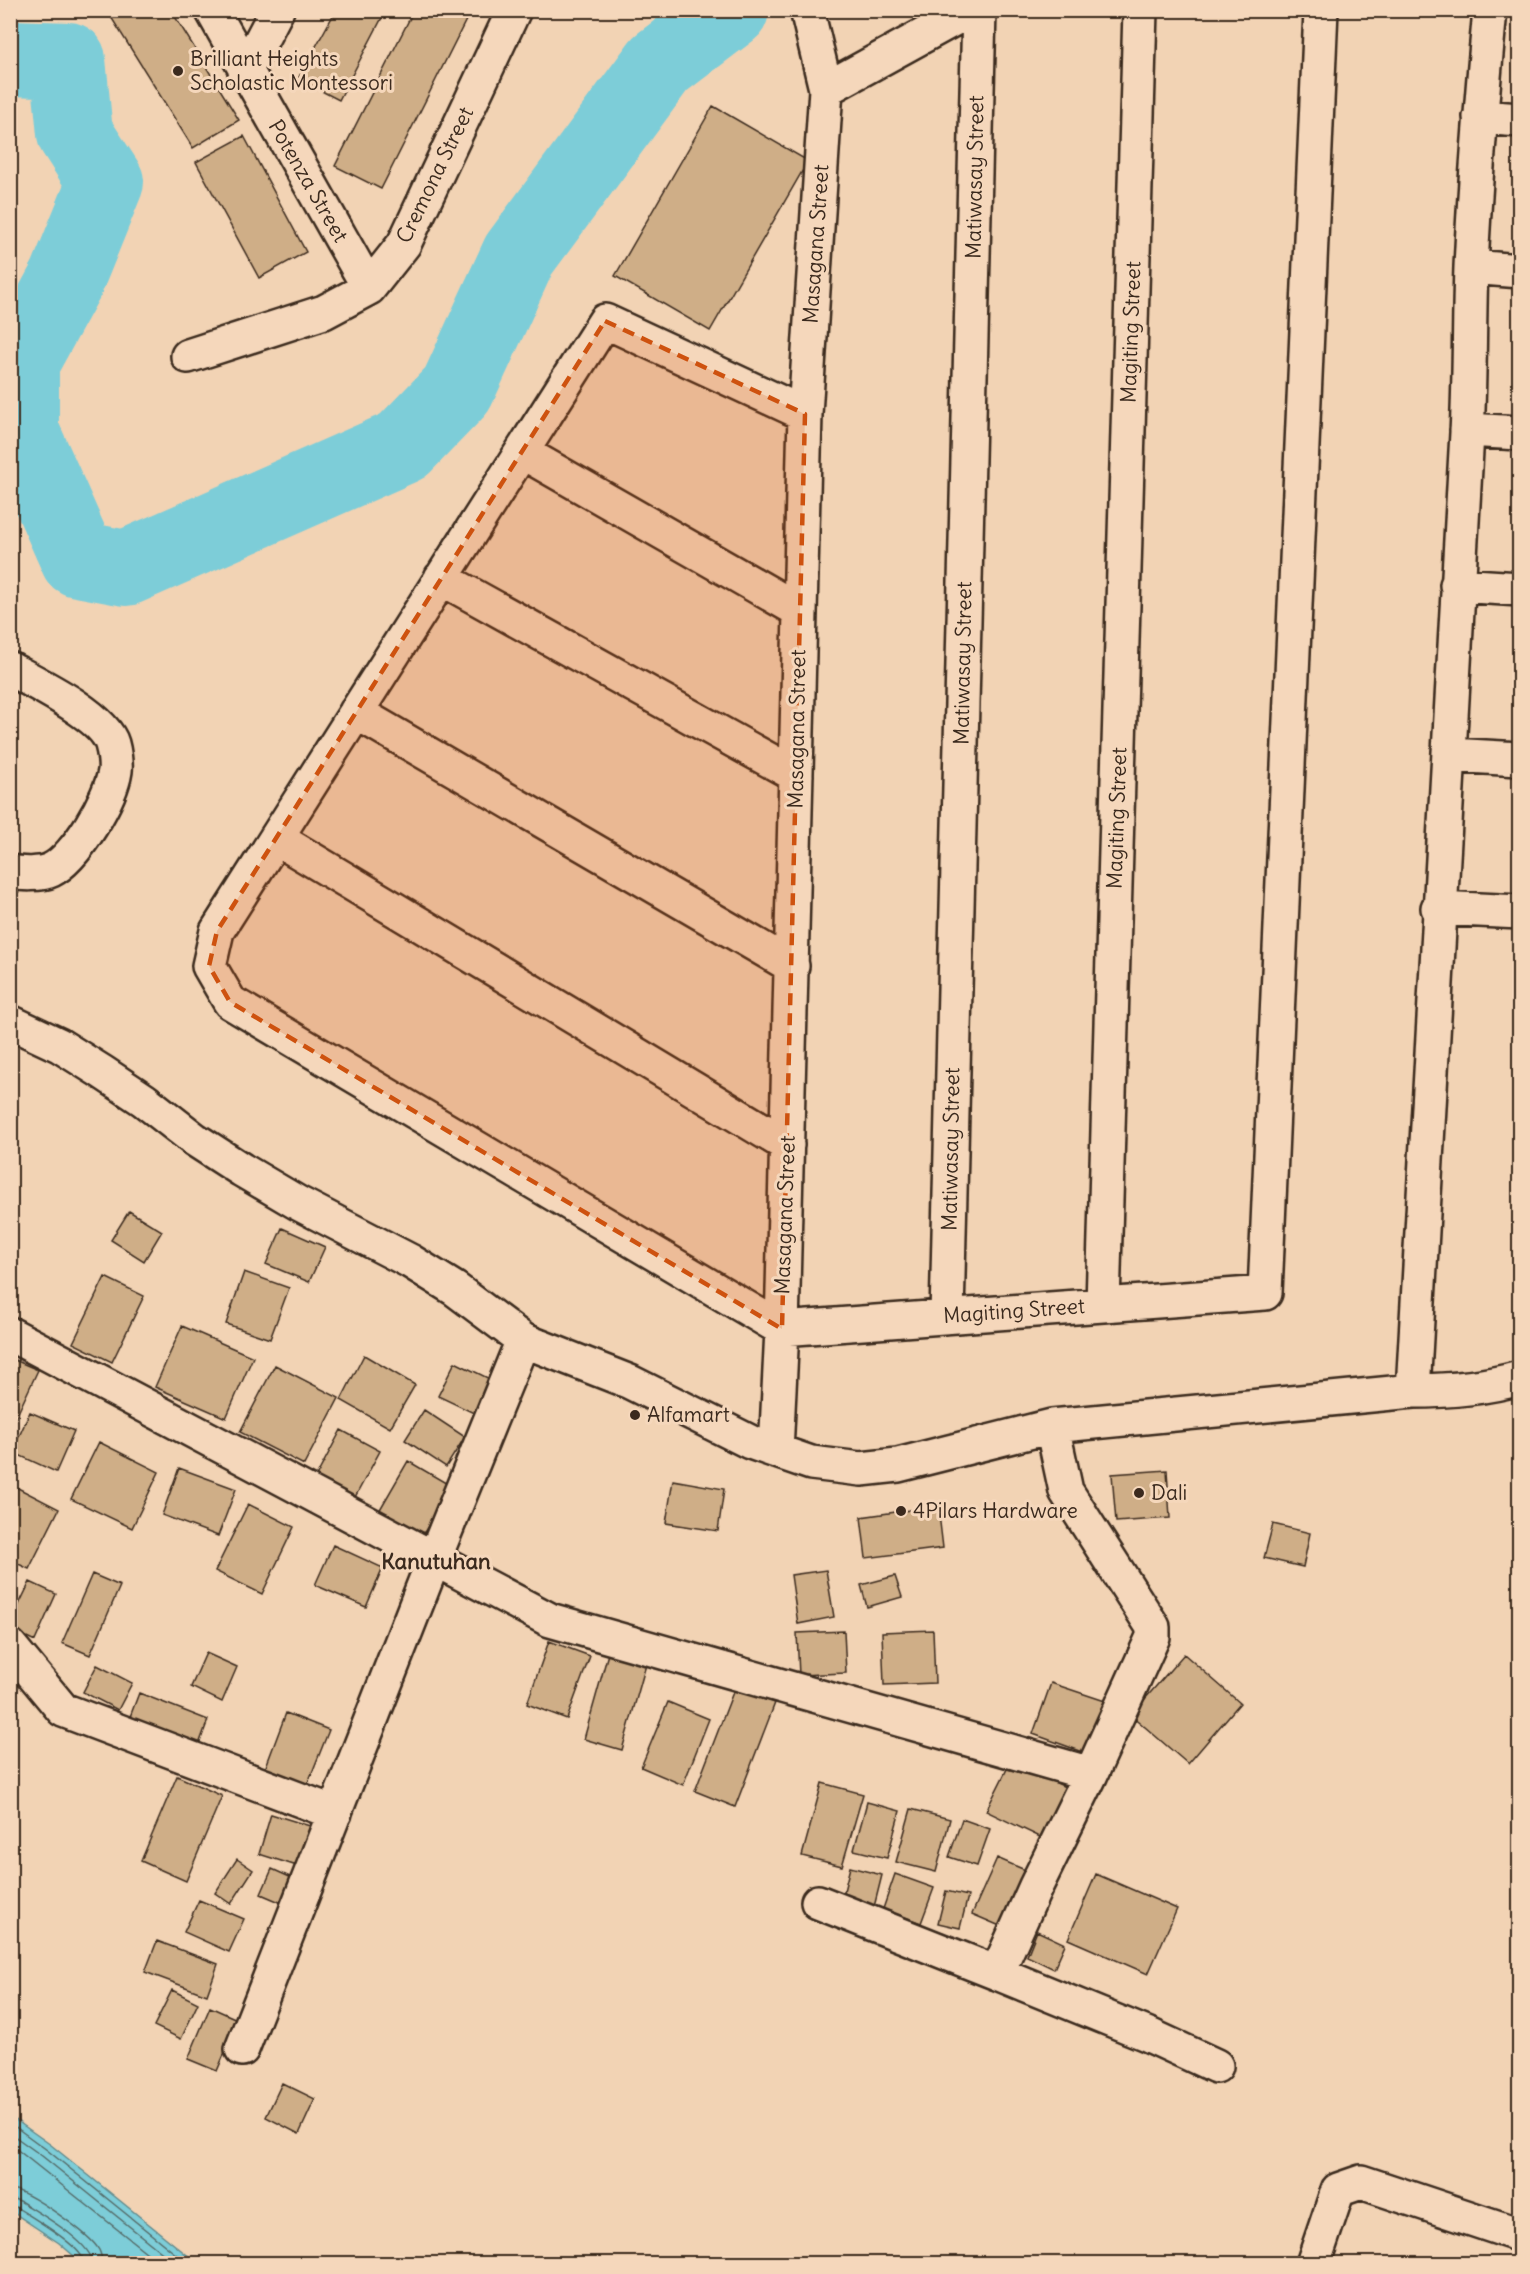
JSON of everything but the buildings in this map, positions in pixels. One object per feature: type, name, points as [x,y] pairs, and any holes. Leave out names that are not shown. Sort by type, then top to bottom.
[{"type":"street","name":"Potenza Street","points":[[212,10],[369,288]]},
{"type":"street","points":[[245,71],[277,10]]},
{"type":"street","name":"Cremona Street","points":[[188,356],[324,312],[369,288],[404,244],[514,10]]},
{"type":"street","name":"Masagana Street","points":[[776,1451],[782,1329],[806,414],[826,89],[807,10]]},
{"type":"street","points":[[826,89],[970,10]]},
{"type":"street","name":"Matiwasay Street","points":[[947,1316],[980,10]]},
{"type":"street","name":"Magiting Street","points":[[782,1329],[1103,1305],[1140,10]]},
{"type":"street","points":[[1103,1305],[1265,1293],[1322,10]]},
{"type":"street","points":[[1413,1391],[1438,908],[1450,755],[1457,585],[1467,430],[1471,267],[1480,117],[1490,10]]},
{"type":"street","points":[[1480,117],[1520,120]]},
{"type":"street","points":[[1471,267],[1520,271]]},
{"type":"street","points":[[782,1329],[231,1002],[209,966],[217,931],[604,321],[806,414]]},
{"type":"street","points":[[1467,430],[1520,433]]},
{"type":"street","points":[[522,452],[800,611]]},
{"type":"street","points":[[441,578],[796,775]]},
{"type":"street","points":[[1457,585],[1520,589]]},
{"type":"street","points":[[10,669],[93,717],[112,742],[115,771],[102,807],[74,852],[51,870],[20,874],[10,872]]},
{"type":"street","points":[[356,712],[792,966]]},
{"type":"street","points":[[1450,755],[1520,759]]},
{"type":"street","points":[[276,838],[787,1145]]},
{"type":"street","points":[[1438,908],[1520,912]]},
{"type":"street","points":[[10,1022],[58,1045],[102,1072],[144,1100],[194,1139],[242,1170],[298,1203],[410,1261],[455,1289],[523,1340],[630,1383],[750,1442],[811,1463],[861,1469],[898,1465],[1052,1426],[1413,1391],[1453,1391],[1520,1378]]},
{"type":"street","points":[[10,1335],[550,1620],[1091,1774]]},
{"type":"street","points":[[242,2049],[523,1340]]},
{"type":"street","points":[[997,1973],[1153,1637],[1153,1627],[1066,1491],[1052,1426]]},
{"type":"street","points":[[10,1647],[63,1710],[335,1813]]},
{"type":"street","points":[[818,1902],[1149,2035],[1216,2067]]},
{"type":"street","points":[[1313,2264],[1338,2190],[1361,2182],[1520,2235]]},
{"type":"highlighted area","points":[[605,321],[805,414],[782,1329],[230,1002],[209,966],[217,931]]},
{"type":"water","points":[[10,2116],[51,2145],[197,2263],[82,2263],[59,2243],[11,2211]]},
{"type":"waterway","points":[[10,58],[68,60],[75,134],[106,182],[67,278],[21,362],[21,431],[78,559],[126,568],[403,446],[457,390],[519,255],[660,64],[731,10]]},
{"type":"place","name":"Brilliant Heights Scholastic Montessori","points":[[178,71]]},
{"type":"place","name":"Alfamart","points":[[635,1415]]},
{"type":"place","name":"Dali","points":[[1139,1493]]},
{"type":"place","name":"4Pilars Hardware","points":[[901,1511]]},
{"type":"district","name":"Kanutuhan","points":[[436,1561]]}]
